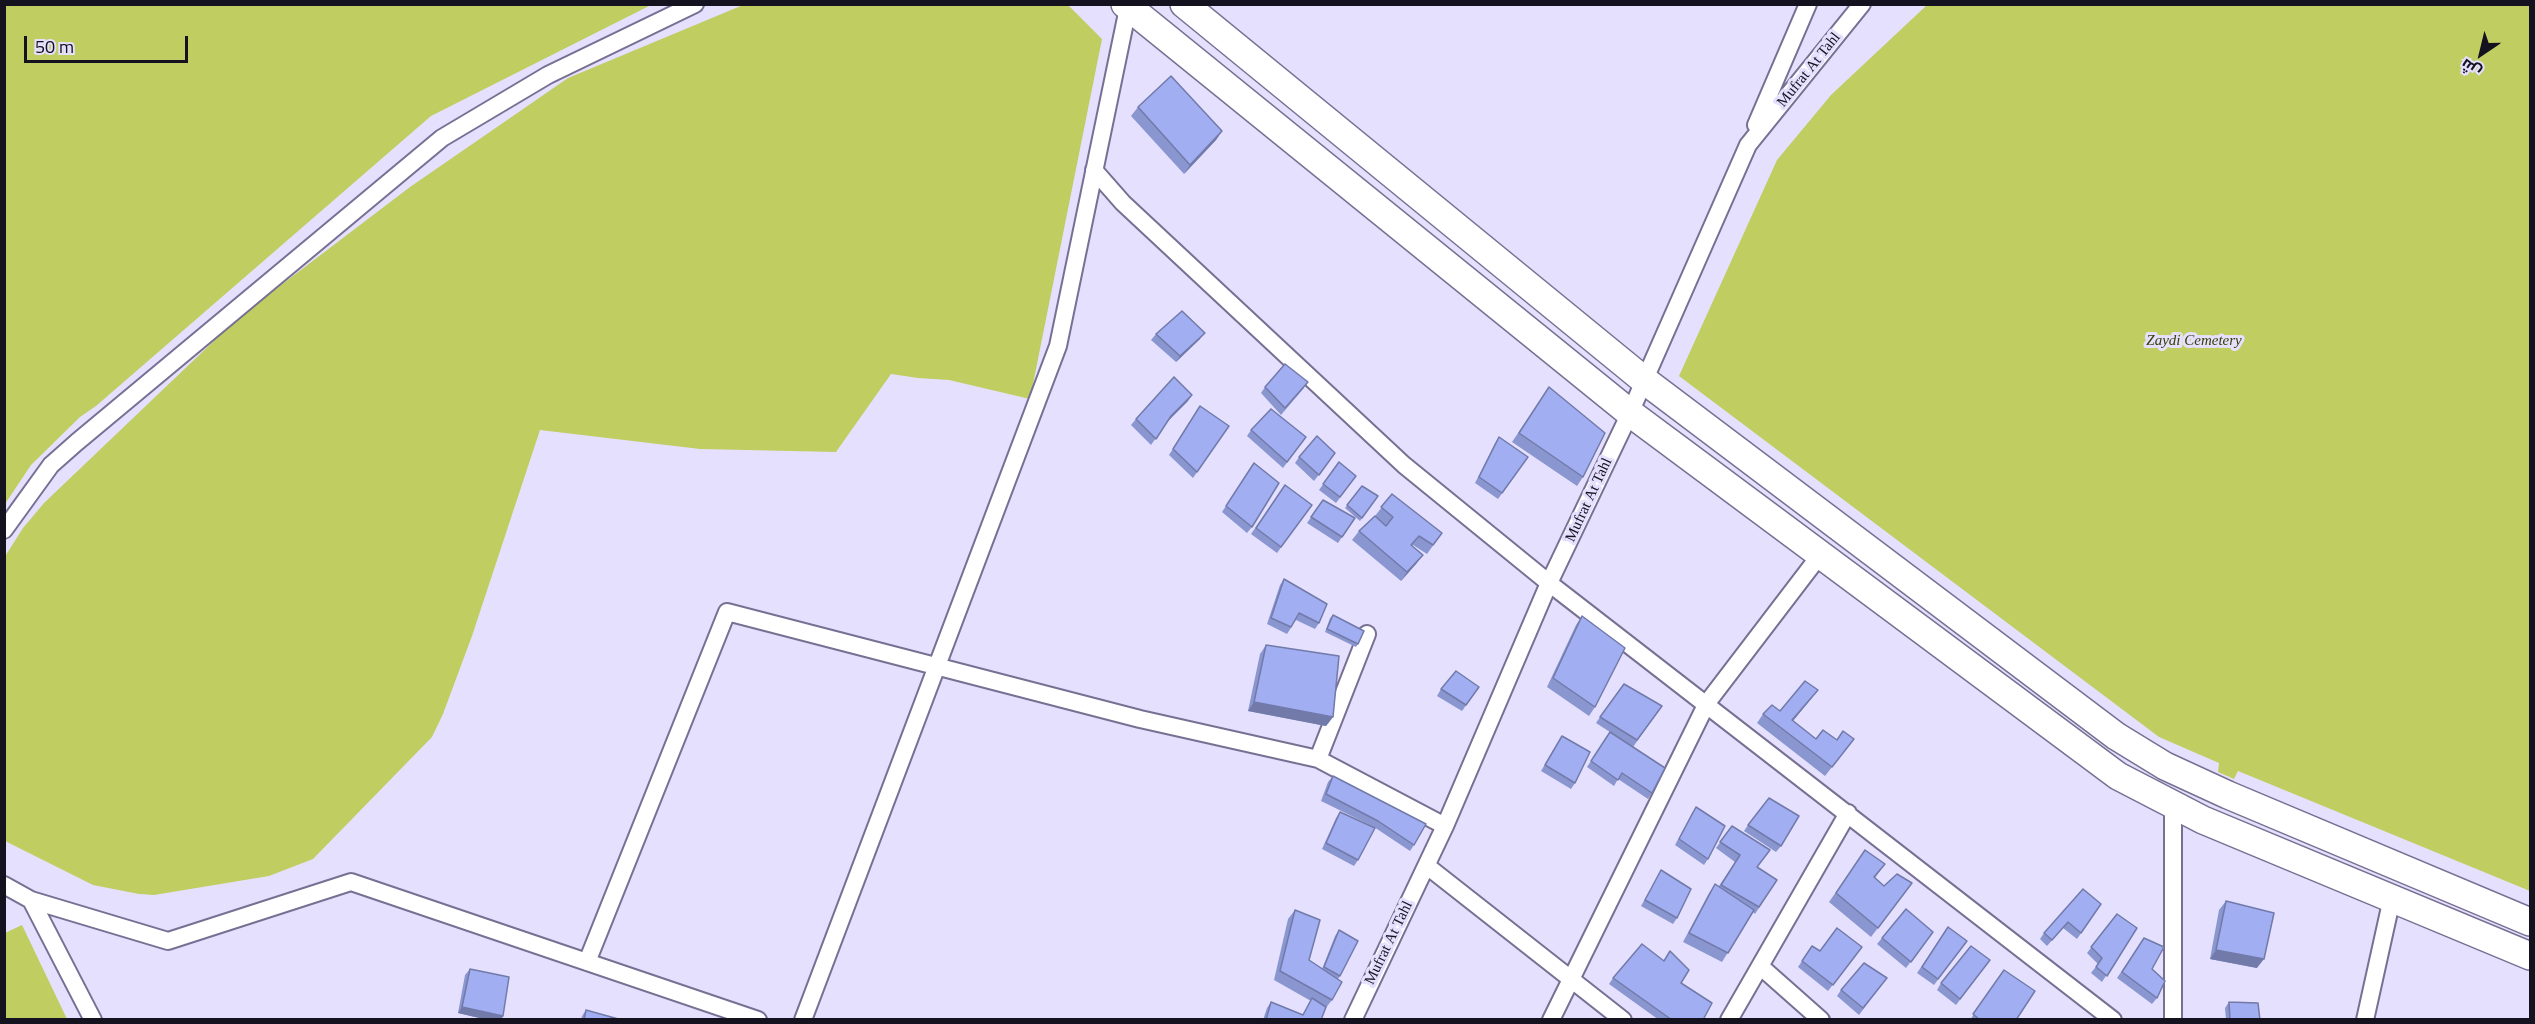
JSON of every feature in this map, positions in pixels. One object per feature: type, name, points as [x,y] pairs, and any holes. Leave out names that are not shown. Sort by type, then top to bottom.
[{"type":"main road","points":[[1184,4],[1644,380],[2094,720],[2141,752],[2228,795],[2530,922]]},
{"type":"main road","points":[[1126,6],[1630,413],[2096,762],[2173,806],[2203,820],[2530,956]]},
{"type":"street","points":[[4,530],[51,465],[426,150],[442,138],[549,75],[695,4]]},
{"type":"street","points":[[1748,145],[1809,4]]},
{"type":"street","name":"Mufrat At Tahl","points":[[1353,1020],[1445,826],[1550,583],[1630,413],[1748,145],[1862,4]]},
{"type":"street","points":[[803,1020],[1058,346],[1126,6]]},
{"type":"street","points":[[1094,170],[1123,203],[1404,465],[1550,583],[2113,1020]]},
{"type":"street","points":[[1551,1020],[1707,703],[1820,555]]},
{"type":"street","points":[[587,962],[727,612],[1140,719],[1318,759],[1445,826]]},
{"type":"street","points":[[1318,759],[1367,634]]},
{"type":"street","points":[[2173,806],[2173,1020]]},
{"type":"street","points":[[1729,1020],[1848,813]]},
{"type":"street","points":[[1426,866],[1623,1020]]},
{"type":"street","points":[[4,885],[31,900],[168,941],[351,882],[758,1020]]},
{"type":"street","points":[[2365,1020],[2392,898]]},
{"type":"street","points":[[31,900],[93,1020]]},
{"type":"street","points":[[1760,966],[1821,1020]]},
{"type":"green space","points":[[5,4],[651,5],[431,116],[96,406],[80,417],[31,465],[5,504]]},
{"type":"green space","points":[[743,5],[1068,5],[1102,39],[1030,399],[949,380],[891,374],[836,452],[700,449],[540,430],[472,636],[432,737],[313,859],[269,876],[154,895],[93,885],[5,841],[4,558],[23,528],[44,503],[239,317],[410,187],[568,78]]},
{"type":"green space","name":"Zaydi Cemetery","points":[[1927,5],[2530,5],[2530,891],[2238,771],[2234,779],[2218,772],[2219,763],[2159,737],[1679,376],[1777,160],[1831,95]]},
{"type":"green space","points":[[22,925],[67,1019],[5,1019],[5,933]]},
{"type":"building","points":[[1171,76],[1222,131],[1190,165],[1138,107]]},
{"type":"building","points":[[1182,311],[1205,333],[1180,356],[1156,334]]},
{"type":"building","points":[[1285,364],[1308,382],[1285,408],[1265,387]]},
{"type":"building","points":[[1174,377],[1192,395],[1171,416],[1156,439],[1136,419]]},
{"type":"building","points":[[1549,387],[1605,433],[1583,477],[1519,433]]},
{"type":"building","points":[[1200,406],[1229,426],[1197,472],[1173,449]]},
{"type":"building","points":[[1271,409],[1306,437],[1287,462],[1251,430]]},
{"type":"building","points":[[1317,436],[1335,453],[1319,475],[1299,457]]},
{"type":"building","points":[[1499,437],[1528,457],[1502,493],[1479,477]]},
{"type":"building","points":[[1339,462],[1356,476],[1340,497],[1323,484]]},
{"type":"building","points":[[1254,463],[1279,483],[1252,527],[1226,506]]},
{"type":"building","points":[[1285,485],[1312,505],[1281,547],[1256,528]]},
{"type":"building","points":[[1362,486],[1378,496],[1362,518],[1347,505]]},
{"type":"building","points":[[1392,494],[1442,533],[1433,545],[1419,536],[1411,545],[1423,555],[1407,572],[1359,531],[1375,516],[1386,526],[1393,517],[1381,507]]},
{"type":"building","points":[[1323,500],[1355,518],[1342,537],[1311,517]]},
{"type":"building","points":[[1284,579],[1327,604],[1319,623],[1299,613],[1291,627],[1271,618]]},
{"type":"building","points":[[1333,615],[1364,631],[1358,644],[1327,629]]},
{"type":"building","points":[[1582,616],[1625,648],[1595,707],[1553,678]]},
{"type":"building","points":[[1266,645],[1339,656],[1333,717],[1254,702]]},
{"type":"building","points":[[1456,671],[1479,687],[1466,705],[1441,689]]},
{"type":"building","points":[[1805,681],[1818,690],[1792,720],[1816,739],[1823,730],[1837,740],[1843,731],[1854,739],[1832,767],[1763,714],[1772,705],[1780,711]]},
{"type":"building","points":[[1624,684],[1662,706],[1637,740],[1600,717]]},
{"type":"building","points":[[1610,732],[1665,768],[1652,793],[1622,773],[1618,780],[1591,761]]},
{"type":"building","points":[[1562,736],[1590,752],[1575,783],[1545,765]]},
{"type":"building","points":[[1333,776],[1426,824],[1414,845],[1378,821],[1326,794]]},
{"type":"building","points":[[1769,798],[1799,816],[1781,846],[1748,825]]},
{"type":"building","points":[[1696,807],[1725,826],[1708,859],[1679,839]]},
{"type":"building","points":[[1340,812],[1375,828],[1358,860],[1326,843]]},
{"type":"building","points":[[1732,826],[1770,850],[1757,867],[1777,880],[1759,907],[1721,885],[1740,855],[1720,842]]},
{"type":"building","points":[[1865,850],[1885,864],[1874,877],[1884,886],[1897,874],[1912,883],[1878,928],[1836,893]]},
{"type":"building","points":[[1661,870],[1691,889],[1677,918],[1645,900]]},
{"type":"building","points":[[1715,884],[1754,910],[1728,953],[1689,933]]},
{"type":"building","points":[[2083,889],[2101,904],[2081,933],[2068,922],[2052,940],[2044,933]]},
{"type":"building","points":[[2226,901],[2274,913],[2264,959],[2216,950]]},
{"type":"building","points":[[1906,909],[1933,932],[1911,962],[1882,938]]},
{"type":"building","points":[[1295,910],[1320,920],[1309,960],[1342,982],[1332,1000],[1280,971]]},
{"type":"building","points":[[2117,914],[2137,928],[2107,976],[2096,967],[2102,958],[2091,947]]},
{"type":"building","points":[[1948,927],[1967,941],[1938,979],[1922,967]]},
{"type":"building","points":[[1837,928],[1862,947],[1833,985],[1802,961],[1812,946],[1820,951]]},
{"type":"building","points":[[1339,930],[1358,941],[1340,976],[1324,967]]},
{"type":"building","points":[[2144,938],[2164,947],[2152,969],[2165,981],[2157,998],[2122,972]]},
{"type":"building","points":[[1642,944],[1664,961],[1670,951],[1689,970],[1681,983],[1712,1003],[1703,1020],[1672,1020],[1613,978]]},
{"type":"building","points":[[1971,946],[1990,960],[1960,999],[1941,983]]},
{"type":"building","points":[[1864,963],[1887,978],[1863,1008],[1841,990]]},
{"type":"building","points":[[470,969],[509,977],[503,1016],[462,1007]]},
{"type":"building","points":[[2004,970],[2035,991],[2016,1020],[1980,1020],[1973,1014]]},
{"type":"building","points":[[1312,998],[1326,1007],[1321,1020],[1266,1020],[1271,1002],[1303,1015]]},
{"type":"building","points":[[2229,1002],[2258,1003],[2260,1020],[2230,1020]]},
{"type":"building","points":[[586,1010],[622,1020],[584,1020]]}]
